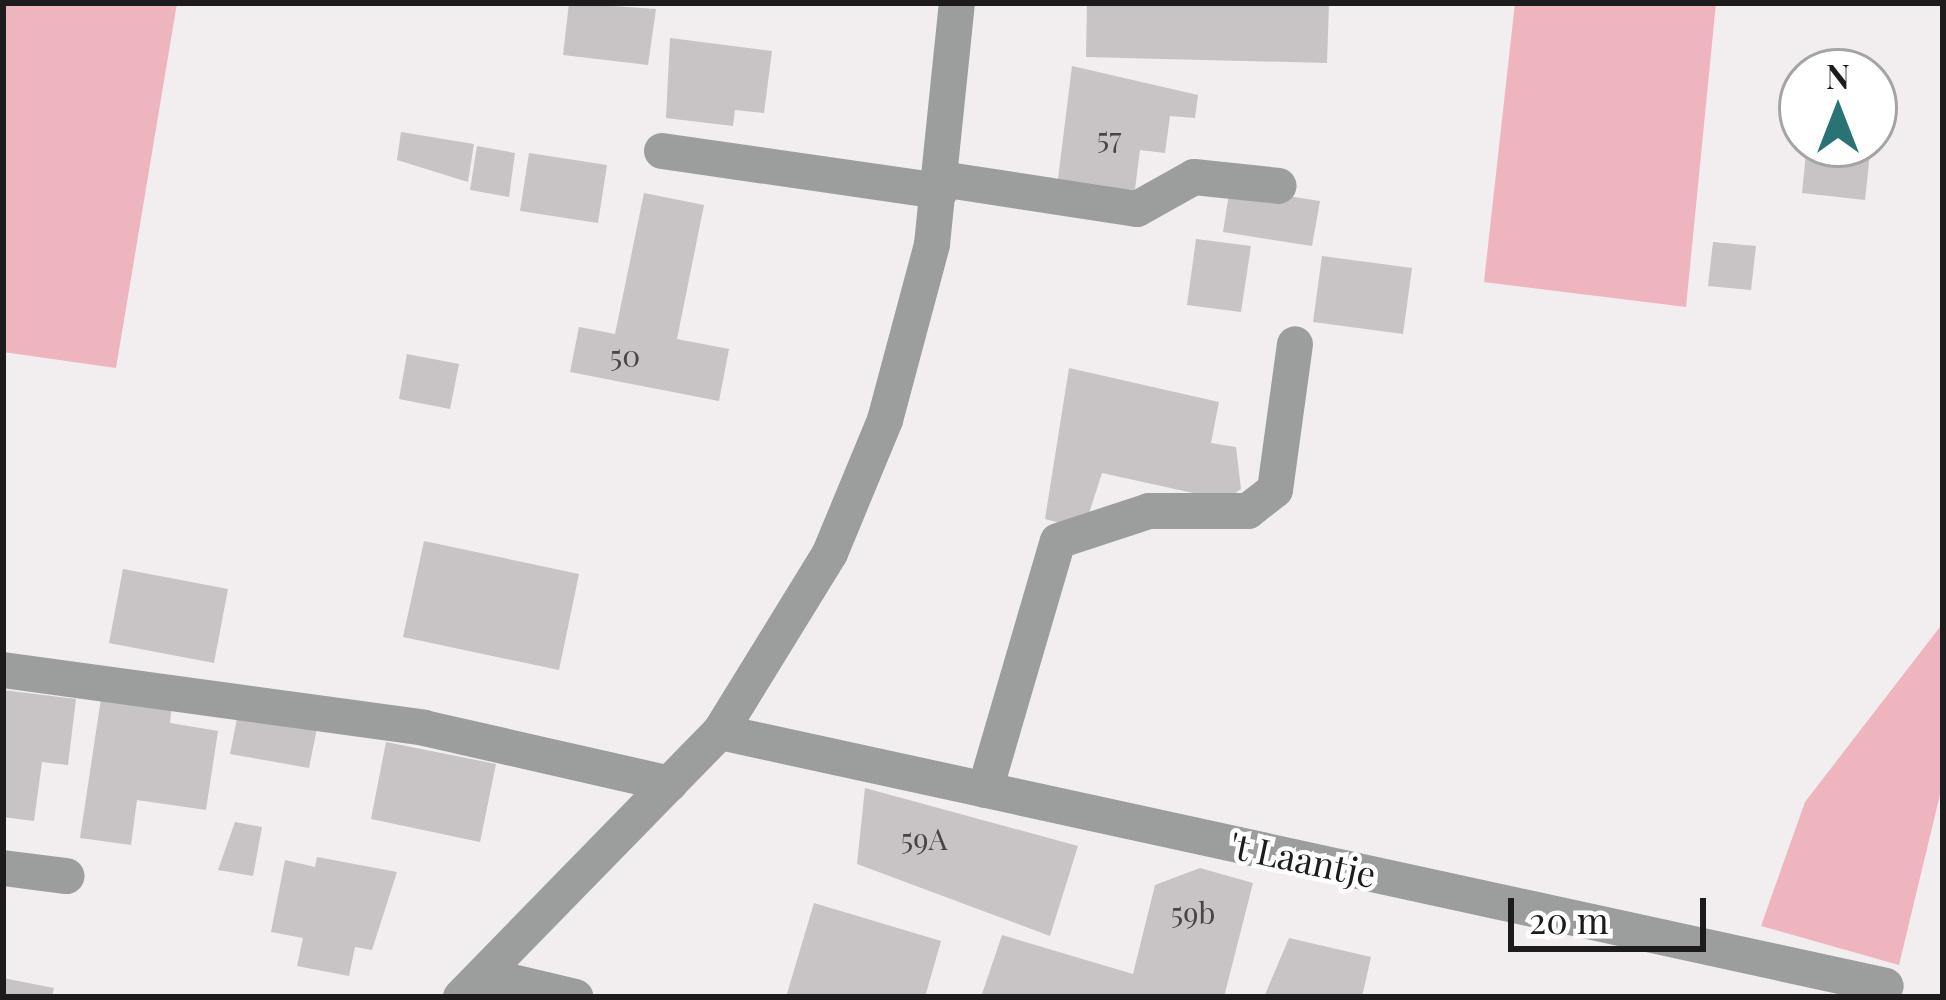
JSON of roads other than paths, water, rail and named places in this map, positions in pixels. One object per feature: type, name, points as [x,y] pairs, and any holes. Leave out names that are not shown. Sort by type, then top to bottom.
[{"type":"street","points":[[472,986],[720,732],[830,553],[875,442],[940,185],[957,3]]},
{"type":"street","points":[[662,151],[1137,209],[1194,177],[1279,186]]},
{"type":"street","points":[[985,790],[1058,541],[1149,511],[1248,511],[1275,490],[1295,344]]},
{"type":"street","points":[[3,670],[424,728],[670,784]]},
{"type":"street","name":"'t Laantje","points":[[720,732],[1886,986]]},
{"type":"street","points":[[3,868],[66,876]]},
{"type":"street","points":[[472,986],[575,997]]}]
